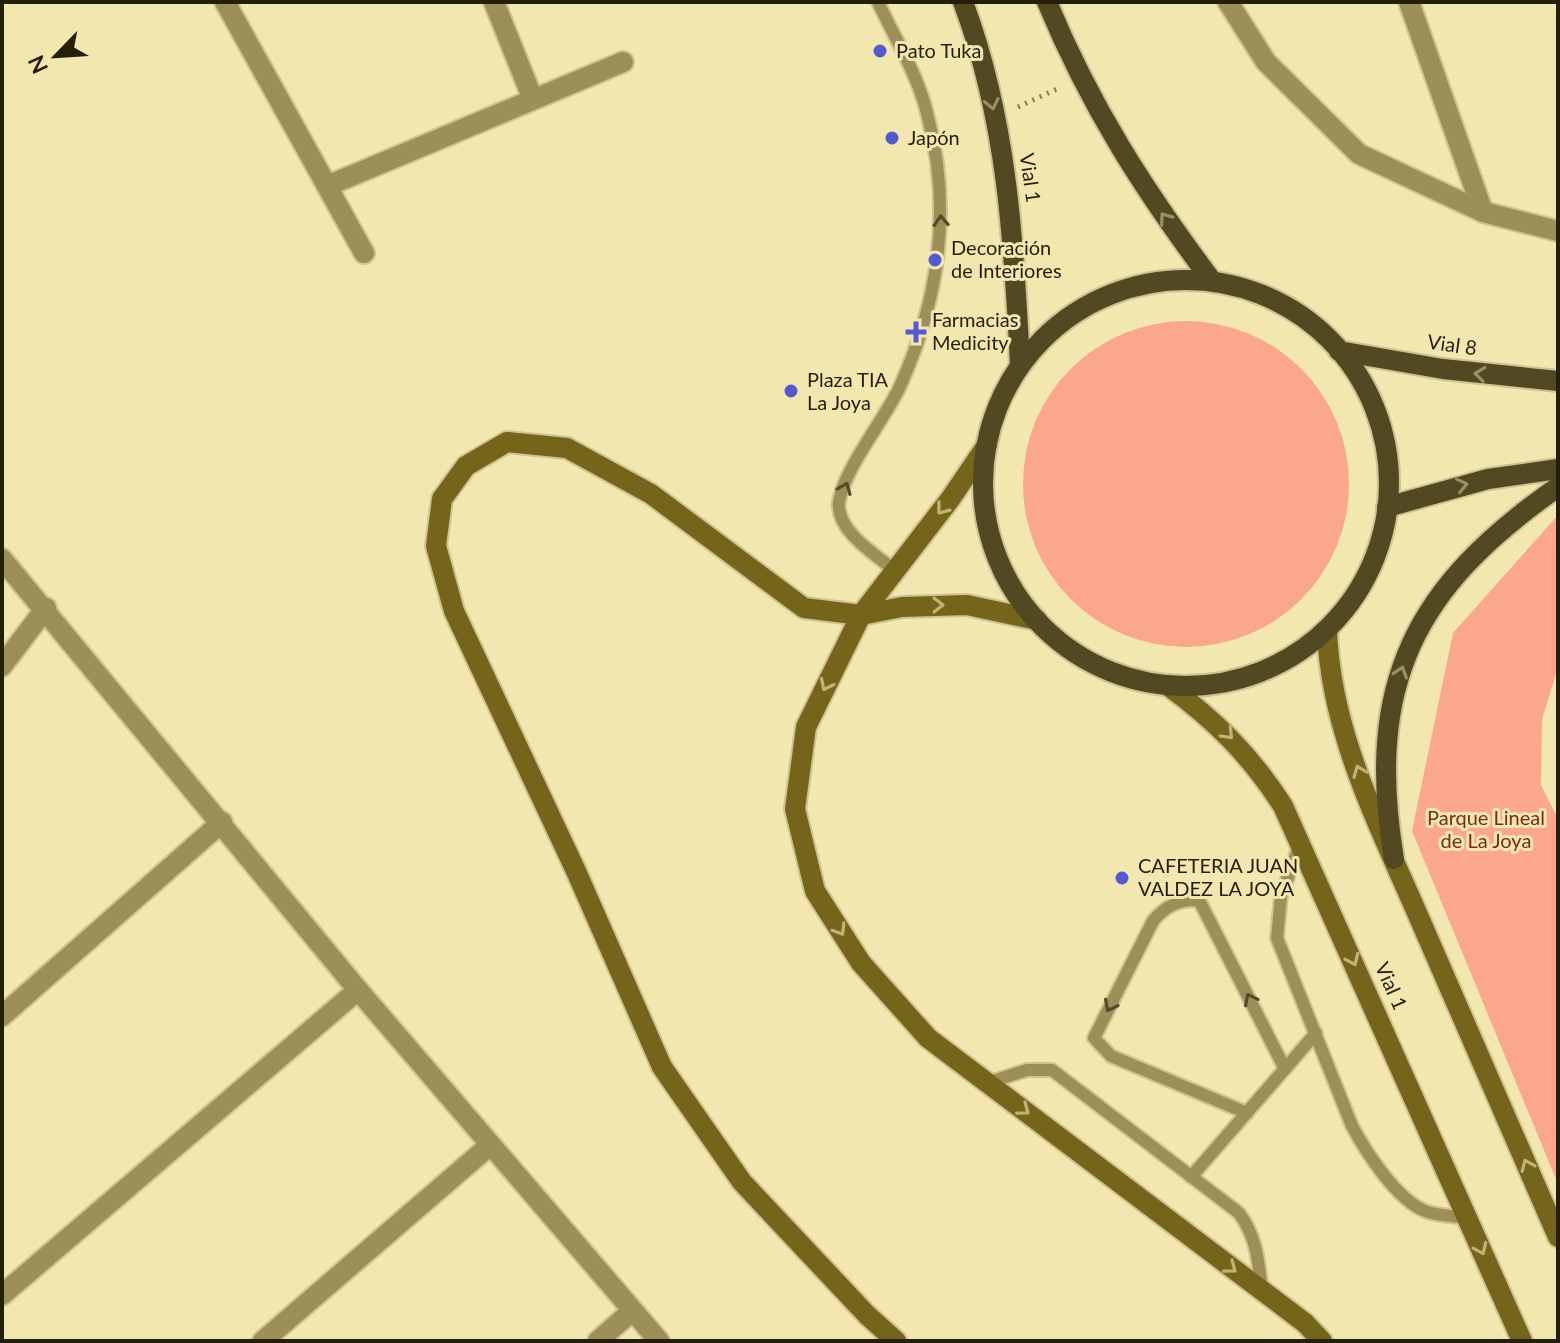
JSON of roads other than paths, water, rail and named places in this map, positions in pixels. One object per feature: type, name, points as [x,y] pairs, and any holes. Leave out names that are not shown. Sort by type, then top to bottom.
[{"type":"main road","name":"Vial 1","points":[[963,2],[981,57],[1011,208],[1020,365]]},
{"type":"main road","points":[[1047,2],[1081,77],[1131,169],[1212,281]]},
{"type":"main road","points":[[1157,281],[1212,281],[1282,304],[1303,317],[1339,351],[1356,373],[1379,424],[1385,451],[1387,507],[1367,573],[1327,629],[1308,646],[1265,671],[1217,684],[1167,685],[1143,682],[1096,664],[1075,652],[1037,620],[1002,568],[991,538],[983,476],[987,445],[999,403],[1020,365],[1057,325],[1104,297],[1157,281]]},
{"type":"main road","name":"Vial 8","points":[[1339,351],[1443,369],[1558,381]]},
{"type":"main road","points":[[1387,507],[1488,479],[1558,469]]},
{"type":"main road","points":[[1394,859],[1385,760],[1388,723],[1408,649],[1436,598],[1456,572],[1496,532],[1558,487]]},
{"type":"street","points":[[225,2],[364,253]]},
{"type":"street","points":[[494,2],[532,97]]},
{"type":"street","points":[[1228,2],[1266,62],[1359,154],[1483,212],[1558,231]]},
{"type":"street","points":[[1409,2],[1483,212]]},
{"type":"street","points":[[327,186],[532,97],[623,62]]},
{"type":"street","points":[[896,1341],[867,1315],[742,1182],[662,1067],[576,871],[454,611],[436,546],[442,499],[466,466],[507,442],[567,448],[651,494],[804,608],[861,615],[934,604],[967,605],[1037,620]]},
{"type":"street","points":[[987,445],[861,615],[806,727],[795,809],[815,891],[861,963],[928,1038],[1322,1341]]},
{"type":"street","points":[[2,559],[46,608],[489,1146],[659,1341]]},
{"type":"street","points":[[2,666],[46,608]]},
{"type":"street","points":[[1327,629],[1328,669],[1343,733],[1394,859],[1558,1237]]},
{"type":"street","name":"Vial 1","points":[[1167,685],[1221,727],[1244,751],[1283,806],[1522,1341]]},
{"type":"street","points":[[2,1016],[222,822]]},
{"type":"street","points":[[2,1295],[358,990]]},
{"type":"street","points":[[263,1341],[489,1146]]},
{"type":"street","points":[[598,1341],[632,1311]]},
{"type":"lane","points":[[878,2],[927,111],[939,181],[942,242],[934,292],[901,385],[851,473],[839,502],[842,522],[894,570]]},
{"type":"lane","points":[[1301,843],[1281,896],[1277,938],[1367,1154],[1401,1192],[1424,1211],[1468,1218]]},
{"type":"lane","points":[[1247,1113],[1111,1056],[1094,1038],[1153,921],[1162,910],[1185,899],[1199,900],[1285,1069]]},
{"type":"lane","points":[[1191,1177],[1316,1033]]},
{"type":"lane","points":[[987,1083],[1027,1070],[1052,1070],[1239,1213],[1252,1231],[1258,1250],[1262,1292]]},
{"type":"place","name":"Pato Tuka","points":[[880,51]]},
{"type":"place","name":"Japón","points":[[892,138]]},
{"type":"place","name":"Decoración de Interiores","points":[[935,260]]},
{"type":"place","name":"Farmacias Medicity","points":[[916,332]]},
{"type":"place","name":"Plaza TIA La Joya","points":[[791,391]]},
{"type":"place","name":"CAFETERIA JUAN VALDEZ LA JOYA","points":[[1122,878]]},
{"type":"park label","name":"Parque Lineal de La Joya","points":[[1486,830]]}]
